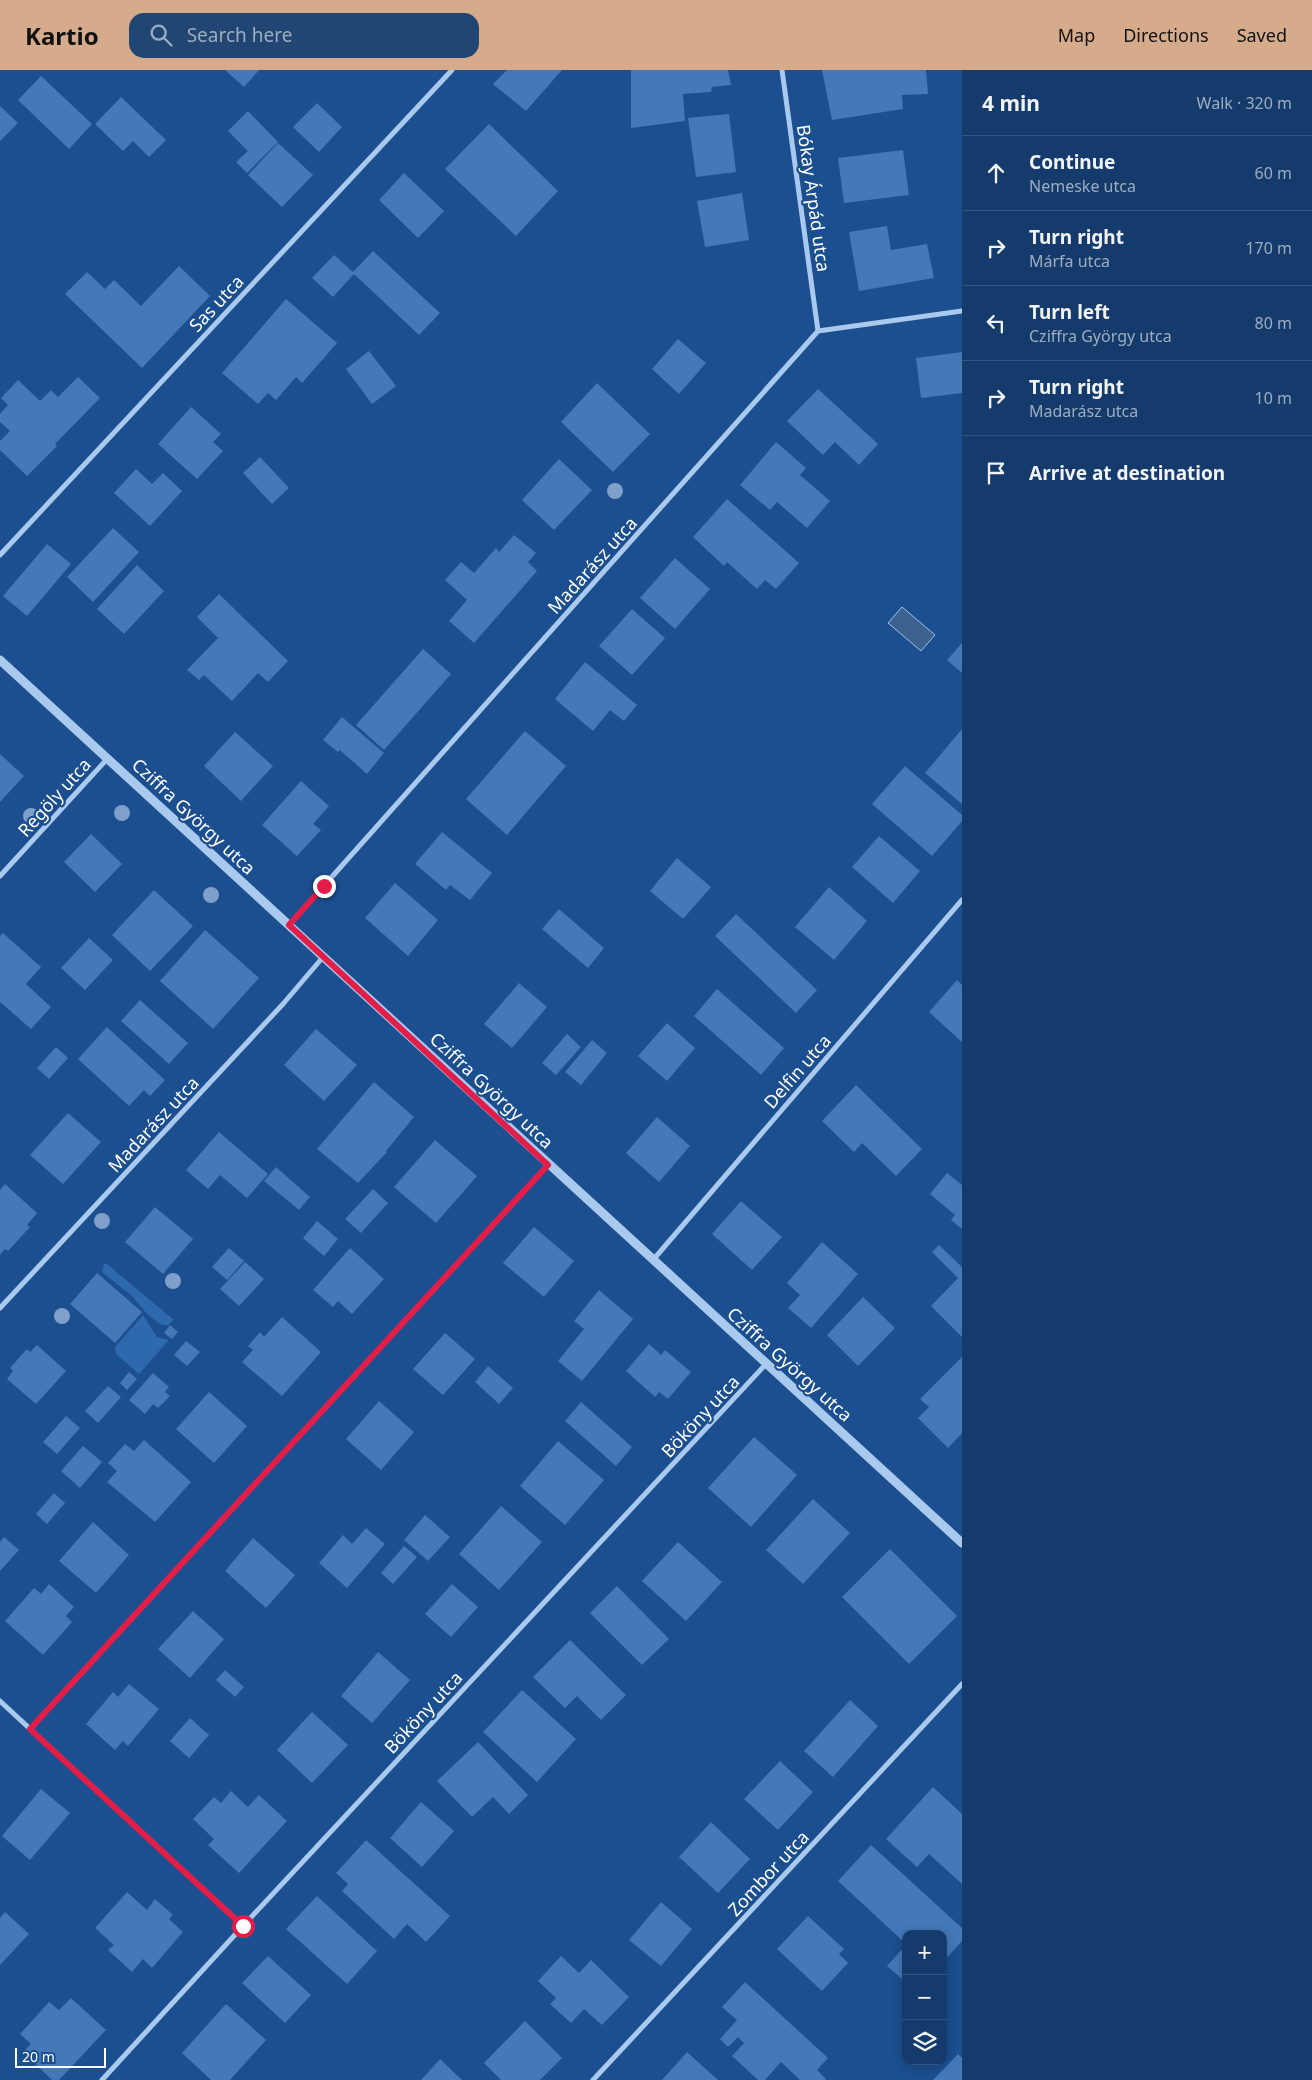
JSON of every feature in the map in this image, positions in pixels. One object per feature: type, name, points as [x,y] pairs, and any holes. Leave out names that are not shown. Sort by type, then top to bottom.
[{"type":"street","name":"Sas utca","points":[[0,555],[452,70]]},
{"type":"street","name":"Bókay Árpád utca","points":[[782,70],[818,331]]},
{"type":"street","points":[[818,331],[962,311]]},
{"type":"street","name":"Madarász utca","points":[[289,925],[818,331]]},
{"type":"street","name":"Cziffra György utca","points":[[0,660],[962,1543]]},
{"type":"street","name":"Regöly utca","points":[[0,876],[108,758]]},
{"type":"street","name":"Delfin utca","points":[[653,1260],[962,900]]},
{"type":"street","name":"Madarász utca","points":[[0,1308],[284,1004],[324,956]]},
{"type":"street","points":[[30,1729],[548,1165]]},
{"type":"street","name":"Bököny utca","points":[[102,2080],[766,1364]]},
{"type":"street","name":"Zombor utca","points":[[594,2080],[962,1684]]},
{"type":"street","points":[[0,1701],[243,1926]]},
{"type":"shaded area","points":[[902,607],[935,635],[921,651],[888,623]]},
{"type":"shaded area","points":[[104,1264],[107,1264],[174,1320],[168,1325],[162,1325],[148,1315],[132,1296],[102,1272]]},
{"type":"shaded area","points":[[143,1315],[157,1337],[169,1340],[139,1374],[116,1354],[115,1347]]},
{"type":"building","points":[[225,70],[259,70],[244,87]]},
{"type":"building","points":[[507,70],[562,70],[526,111],[493,84]]},
{"type":"building","points":[[631,70],[728,70],[731,85],[712,87],[711,92],[683,94],[685,121],[631,128]]},
{"type":"building","points":[[822,70],[926,70],[928,94],[902,95],[903,109],[832,120]]},
{"type":"building","points":[[41,76],[92,124],[69,149],[18,100]]},
{"type":"building","points":[[121,97],[166,140],[149,157],[133,141],[123,151],[95,124]]},
{"type":"building","points":[[317,103],[342,127],[319,152],[293,127]]},
{"type":"building","points":[[0,106],[18,123],[0,141]]},
{"type":"building","points":[[248,111],[278,142],[247,173],[236,162],[248,151],[228,131]]},
{"type":"building","points":[[729,114],[736,172],[696,177],[688,118]]},
{"type":"building","points":[[489,124],[558,191],[516,236],[445,169]]},
{"type":"building","points":[[278,143],[313,175],[282,207],[248,175]]},
{"type":"building","points":[[903,150],[909,195],[844,203],[838,158]]},
{"type":"building","points":[[404,173],[444,211],[418,238],[379,200]]},
{"type":"building","points":[[742,193],[749,240],[705,247],[697,201]]},
{"type":"building","points":[[887,226],[891,250],[927,244],[934,278],[859,291],[849,232]]},
{"type":"building","points":[[373,251],[440,313],[419,335],[354,274],[333,297],[312,278],[334,255],[353,272]]},
{"type":"building","points":[[179,266],[210,296],[142,368],[65,294],[87,272],[105,289],[114,280],[141,306]]},
{"type":"building","points":[[286,299],[337,343],[302,383],[296,377],[276,400],[268,393],[258,404],[222,373]]},
{"type":"building","points":[[678,339],[706,363],[679,394],[652,369]]},
{"type":"building","points":[[369,351],[396,386],[372,404],[346,369]]},
{"type":"building","points":[[962,352],[962,393],[921,398],[916,358]]},
{"type":"building","points":[[78,377],[100,398],[27,476],[0,450],[0,441],[10,431],[0,422],[0,414],[8,405],[1,398],[18,380],[40,401],[51,390],[58,397]]},
{"type":"building","points":[[597,383],[650,434],[613,472],[561,422]]},
{"type":"building","points":[[818,389],[878,444],[859,465],[835,442],[823,455],[787,421]]},
{"type":"building","points":[[191,407],[221,434],[213,442],[223,451],[197,479],[158,444]]},
{"type":"building","points":[[776,442],[806,468],[800,475],[830,501],[807,528],[777,502],[770,510],[740,485]]},
{"type":"building","points":[[260,457],[289,488],[272,504],[243,473]]},
{"type":"building","points":[[559,459],[592,490],[554,530],[522,500]]},
{"type":"building","points":[[136,469],[152,484],[163,473],[182,491],[150,526],[114,493]]},
{"type":"building","points":[[727,499],[799,563],[776,589],[765,580],[757,589],[727,562],[724,566],[693,537]]},
{"type":"building","points":[[113,528],[139,552],[93,602],[67,577]]},
{"type":"building","points":[[514,535],[536,553],[528,562],[537,571],[474,643],[449,621],[467,600],[445,580],[461,562],[474,573],[496,548],[499,552]]},
{"type":"building","points":[[47,544],[71,564],[27,616],[3,596]]},
{"type":"building","points":[[675,558],[710,589],[675,629],[640,598]]},
{"type":"building","points":[[137,565],[164,591],[124,634],[97,609]]},
{"type":"building","points":[[219,594],[288,661],[268,682],[258,673],[232,701],[204,675],[199,680],[187,670],[218,638],[197,617]]},
{"type":"building","points":[[632,609],[665,638],[632,675],[599,646]]},
{"type":"building","points":[[962,643],[962,673],[947,660]]},
{"type":"building","points":[[423,649],[451,674],[384,750],[356,725]]},
{"type":"building","points":[[585,662],[637,705],[624,721],[610,710],[593,731],[555,699]]},
{"type":"building","points":[[342,717],[384,753],[367,774],[340,750],[338,752],[323,740]]},
{"type":"building","points":[[962,729],[962,804],[925,773]]},
{"type":"building","points":[[525,731],[566,766],[507,835],[466,799]]},
{"type":"building","points":[[235,732],[273,766],[241,801],[204,766]]},
{"type":"building","points":[[0,754],[24,776],[0,802]]},
{"type":"building","points":[[905,766],[962,815],[962,821],[932,856],[872,804]]},
{"type":"building","points":[[301,781],[329,806],[313,824],[321,830],[297,856],[262,825]]},
{"type":"building","points":[[442,832],[492,873],[470,900],[450,885],[446,890],[415,864]]},
{"type":"building","points":[[91,834],[122,864],[95,892],[64,862]]},
{"type":"building","points":[[879,836],[920,871],[893,903],[852,867]]},
{"type":"building","points":[[677,858],[711,887],[683,919],[650,891]]},
{"type":"building","points":[[395,883],[438,920],[408,956],[365,918]]},
{"type":"building","points":[[829,887],[867,921],[834,960],[795,927]]},
{"type":"building","points":[[154,890],[193,926],[150,971],[112,935]]},
{"type":"building","points":[[559,909],[604,948],[588,968],[542,929]]},
{"type":"building","points":[[736,914],[817,990],[796,1013],[715,936]]},
{"type":"building","points":[[205,930],[259,978],[213,1029],[160,981]]},
{"type":"building","points":[[3,933],[41,967],[26,984],[51,1007],[31,1029],[0,1002],[0,936]]},
{"type":"building","points":[[89,938],[113,960],[85,990],[61,968]]},
{"type":"building","points":[[957,980],[962,985],[962,1042],[929,1012]]},
{"type":"building","points":[[519,983],[547,1007],[512,1048],[484,1024]]},
{"type":"building","points":[[717,989],[784,1048],[761,1075],[694,1016]]},
{"type":"building","points":[[140,1000],[188,1043],[169,1064],[121,1021]]},
{"type":"building","points":[[667,1023],[695,1048],[667,1081],[638,1056]]},
{"type":"building","points":[[107,1027],[165,1080],[150,1096],[144,1090],[129,1106],[78,1059]]},
{"type":"building","points":[[316,1029],[357,1065],[324,1101],[284,1065]]},
{"type":"building","points":[[567,1034],[581,1047],[556,1075],[542,1063]]},
{"type":"building","points":[[592,1040],[607,1053],[581,1085],[565,1072]]},
{"type":"building","points":[[56,1047],[68,1058],[49,1079],[37,1068]]},
{"type":"building","points":[[374,1082],[414,1117],[387,1152],[358,1183],[317,1149]]},
{"type":"building","points":[[856,1085],[922,1149],[896,1176],[862,1143],[854,1152],[822,1121]]},
{"type":"building","points":[[68,1113],[101,1142],[63,1184],[30,1155]]},
{"type":"building","points":[[657,1117],[690,1146],[659,1182],[626,1153]]},
{"type":"building","points":[[219,1132],[268,1174],[247,1198],[220,1175],[208,1189],[186,1170]]},
{"type":"building","points":[[435,1140],[477,1176],[436,1223],[394,1187]]},
{"type":"building","points":[[276,1167],[310,1197],[299,1210],[264,1181]]},
{"type":"building","points":[[947,1173],[962,1185],[962,1229],[951,1220],[955,1215],[930,1194]]},
{"type":"building","points":[[5,1184],[37,1213],[27,1225],[30,1227],[8,1251],[5,1249],[0,1255],[0,1190]]},
{"type":"building","points":[[373,1189],[388,1203],[361,1233],[345,1219]]},
{"type":"building","points":[[741,1201],[782,1237],[752,1270],[712,1234]]},
{"type":"building","points":[[155,1207],[193,1239],[163,1274],[125,1242]]},
{"type":"building","points":[[317,1221],[338,1239],[324,1256],[303,1238]]},
{"type":"building","points":[[534,1227],[574,1261],[544,1297],[503,1263]]},
{"type":"building","points":[[822,1242],[858,1274],[811,1328],[788,1308],[800,1295],[787,1283]]},
{"type":"building","points":[[939,1245],[962,1267],[962,1337],[931,1306],[958,1278],[932,1252]]},
{"type":"building","points":[[229,1248],[244,1261],[227,1280],[212,1267]]},
{"type":"building","points":[[350,1248],[384,1279],[352,1314],[338,1301],[333,1307],[313,1290]]},
{"type":"building","points":[[245,1262],[264,1279],[239,1306],[220,1289]]},
{"type":"building","points":[[97,1273],[142,1312],[115,1343],[70,1304]]},
{"type":"building","points":[[599,1290],[633,1319],[582,1381],[558,1361],[584,1329],[574,1321]]},
{"type":"building","points":[[863,1297],[895,1328],[858,1366],[827,1335]]},
{"type":"building","points":[[282,1317],[321,1352],[282,1396],[242,1362],[253,1350],[248,1346],[260,1332],[264,1337]]},
{"type":"building","points":[[170,1325],[178,1332],[172,1339],[164,1333]]},
{"type":"building","points":[[445,1333],[475,1359],[443,1395],[413,1369]]},
{"type":"building","points":[[186,1341],[200,1352],[187,1366],[174,1355]]},
{"type":"building","points":[[649,1344],[661,1355],[665,1350],[691,1372],[668,1399],[659,1392],[655,1397],[626,1371]]},
{"type":"building","points":[[37,1345],[66,1371],[36,1404],[7,1379],[13,1371],[10,1368],[27,1349],[30,1352]]},
{"type":"building","points":[[962,1357],[962,1433],[948,1448],[918,1418],[929,1407],[920,1399]]},
{"type":"building","points":[[488,1366],[513,1388],[499,1404],[475,1382]]},
{"type":"building","points":[[129,1372],[137,1379],[127,1390],[120,1383]]},
{"type":"building","points":[[153,1373],[169,1387],[165,1392],[170,1396],[158,1408],[153,1404],[145,1414],[129,1400]]},
{"type":"building","points":[[108,1386],[121,1397],[98,1423],[85,1411]]},
{"type":"building","points":[[209,1392],[247,1426],[214,1463],[176,1429]]},
{"type":"building","points":[[379,1401],[414,1432],[381,1470],[346,1439]]},
{"type":"building","points":[[581,1402],[632,1447],[616,1466],[565,1421]]},
{"type":"building","points":[[66,1416],[80,1428],[57,1454],[43,1442]]},
{"type":"building","points":[[754,1437],[797,1475],[751,1527],[708,1488]]},
{"type":"building","points":[[144,1440],[191,1482],[155,1522],[107,1482],[117,1471],[108,1463],[125,1444],[134,1451]]},
{"type":"building","points":[[558,1441],[604,1480],[565,1525],[520,1486]]},
{"type":"building","points":[[83,1446],[102,1462],[80,1488],[61,1471]]},
{"type":"building","points":[[54,1493],[65,1503],[47,1524],[36,1514]]},
{"type":"building","points":[[813,1499],[850,1533],[803,1584],[766,1550]]},
{"type":"building","points":[[501,1506],[542,1542],[499,1590],[459,1554]]},
{"type":"building","points":[[425,1515],[450,1537],[428,1561],[404,1540]]},
{"type":"building","points":[[93,1522],[129,1555],[96,1593],[59,1561]]},
{"type":"building","points":[[366,1528],[385,1544],[347,1588],[319,1563],[343,1535],[352,1544]]},
{"type":"building","points":[[4,1537],[19,1550],[0,1571],[0,1542]]},
{"type":"building","points":[[253,1538],[295,1575],[266,1608],[225,1571]]},
{"type":"building","points":[[678,1542],[722,1582],[686,1621],[642,1581]]},
{"type":"building","points":[[404,1546],[417,1557],[393,1584],[381,1573]]},
{"type":"building","points":[[890,1549],[957,1616],[909,1664],[842,1597]]},
{"type":"building","points":[[49,1584],[74,1607],[66,1616],[72,1622],[43,1655],[5,1621],[34,1588],[41,1594]]},
{"type":"building","points":[[452,1584],[478,1607],[451,1637],[425,1614]]},
{"type":"building","points":[[617,1586],[669,1639],[642,1665],[590,1613]]},
{"type":"building","points":[[193,1611],[224,1639],[190,1678],[158,1649]]},
{"type":"building","points":[[570,1640],[626,1695],[601,1720],[577,1696],[565,1708],[533,1677]]},
{"type":"building","points":[[378,1652],[410,1680],[372,1723],[341,1696]]},
{"type":"building","points":[[225,1670],[244,1687],[235,1697],[216,1680]]},
{"type":"building","points":[[129,1684],[159,1709],[128,1746],[123,1741],[115,1750],[86,1724],[113,1692],[118,1697]]},
{"type":"building","points":[[522,1690],[576,1739],[537,1782],[483,1732]]},
{"type":"building","points":[[850,1700],[878,1726],[833,1777],[804,1751]]},
{"type":"building","points":[[312,1712],[348,1745],[312,1783],[277,1750]]},
{"type":"building","points":[[190,1718],[209,1735],[189,1758],[170,1741]]},
{"type":"building","points":[[478,1742],[528,1795],[509,1814],[493,1797],[472,1817],[437,1781]]},
{"type":"building","points":[[780,1761],[813,1792],[778,1830],[744,1799]]},
{"type":"building","points":[[933,1787],[962,1814],[962,1884],[929,1854],[917,1867],[886,1839]]},
{"type":"building","points":[[41,1789],[70,1813],[30,1860],[2,1836]]},
{"type":"building","points":[[231,1791],[248,1807],[259,1795],[287,1821],[239,1873],[208,1845],[214,1839],[193,1819],[214,1797],[221,1803]]},
{"type":"building","points":[[421,1802],[454,1831],[422,1867],[390,1838]]},
{"type":"building","points":[[711,1822],[750,1859],[718,1893],[679,1857]]},
{"type":"building","points":[[366,1840],[450,1916],[426,1942],[407,1924],[394,1939],[342,1891],[348,1884],[336,1873]]},
{"type":"building","points":[[871,1845],[962,1928],[962,1941],[947,1958],[947,1930],[902,1930],[902,1940],[838,1881]]},
{"type":"building","points":[[127,1892],[147,1910],[155,1899],[173,1915],[169,1919],[183,1932],[152,1968],[143,1959],[132,1972],[108,1950],[114,1945],[95,1928]]},
{"type":"building","points":[[317,1896],[377,1951],[347,1984],[286,1929]]},
{"type":"building","points":[[661,1902],[692,1929],[661,1966],[629,1940]]},
{"type":"building","points":[[5,1912],[29,1934],[0,1965],[0,1918]]},
{"type":"building","points":[[808,1916],[844,1949],[839,1954],[848,1963],[822,1991],[777,1949]]},
{"type":"building","points":[[902,1949],[902,1979],[887,1966]]},
{"type":"building","points":[[268,1956],[311,1995],[285,2023],[242,1983]]},
{"type":"building","points":[[561,1956],[579,1973],[591,1960],[629,1997],[602,2025],[584,2009],[571,2023],[550,2004],[556,1998],[538,1981]]},
{"type":"building","points":[[745,1982],[828,2058],[817,2070],[825,2080],[800,2080],[781,2062],[765,2080],[758,2080],[732,2056],[744,2043],[738,2037],[728,2047],[720,2039],[737,2020],[722,2007]]},
{"type":"building","points":[[71,1998],[106,2030],[59,2080],[52,2080],[23,2052],[31,2044],[20,2034],[49,2002],[59,2010]]},
{"type":"building","points":[[226,2004],[266,2040],[230,2080],[211,2080],[182,2053]]},
{"type":"building","points":[[525,2021],[562,2058],[540,2080],[501,2080],[484,2063]]},
{"type":"building","points":[[687,2052],[718,2080],[662,2080]]},
{"type":"building","points":[[958,2054],[962,2058],[962,2080],[933,2080]]},
{"type":"building","points":[[440,2059],[462,2080],[421,2080]]},
{"type":"route","points":[[243,1926],[30,1729],[548,1165],[289,925],[324,886]]}]
